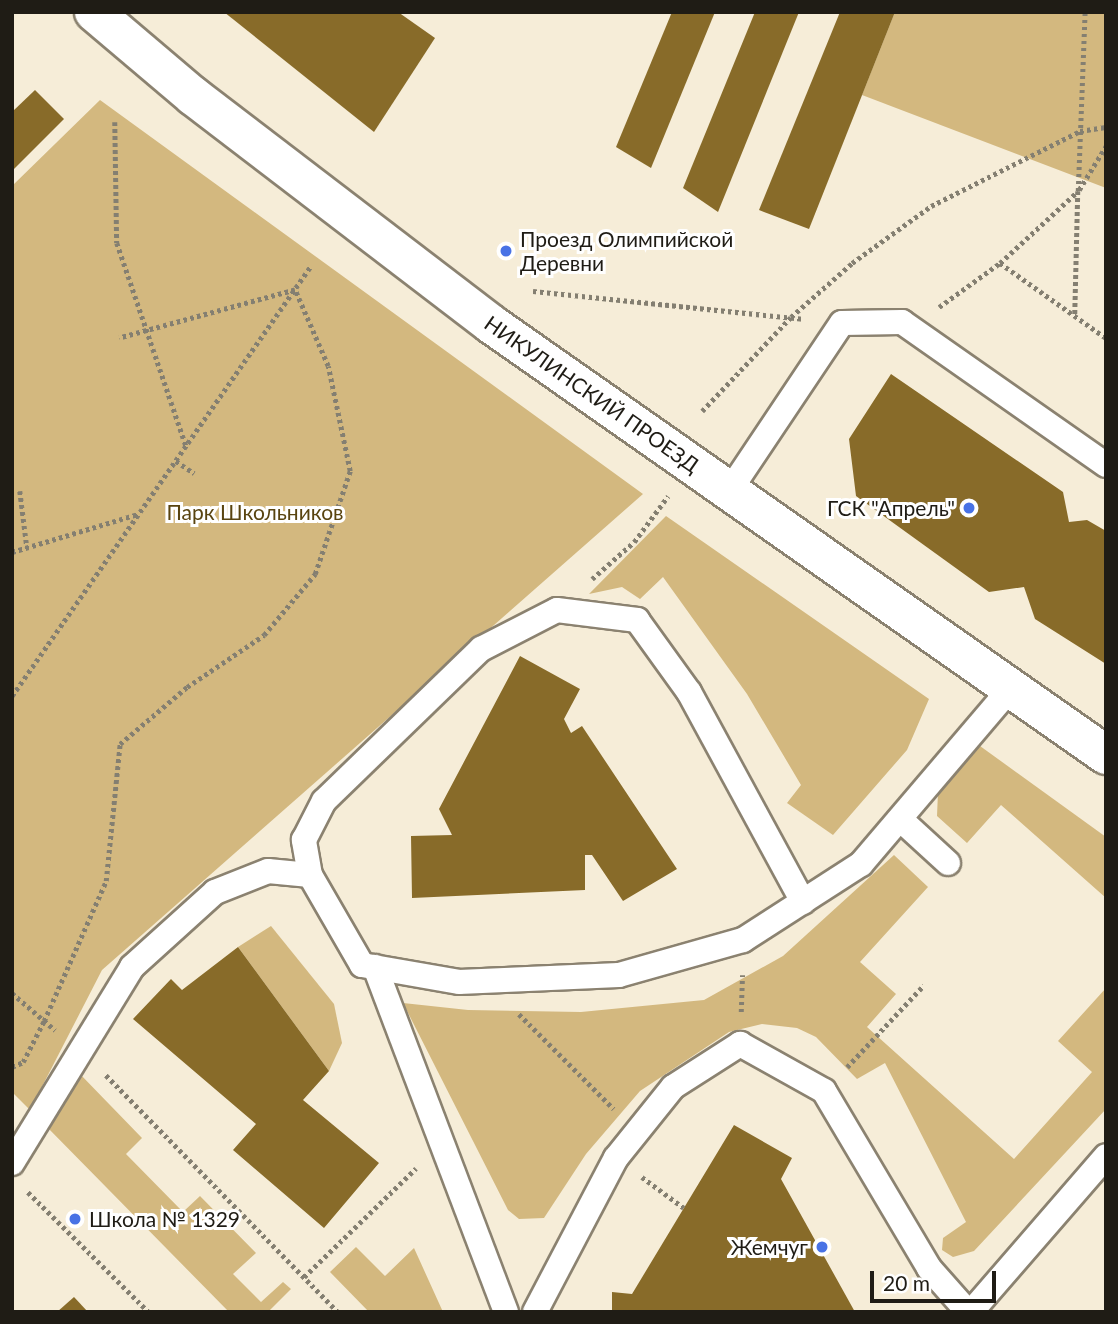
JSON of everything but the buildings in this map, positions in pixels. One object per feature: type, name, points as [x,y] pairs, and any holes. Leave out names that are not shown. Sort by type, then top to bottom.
[{"type":"street","name":"НИКУЛИНСКИЙ ПРОЕЗД","points":[[94,12],[193,96],[433,281],[1106,755]]},
{"type":"lane","points":[[730,490],[842,323],[902,322],[1106,465]]},
{"type":"lane","points":[[803,902],[689,692],[637,620],[557,610],[481,649],[324,801],[304,840],[310,875],[362,965],[459,982],[619,975],[744,940],[803,902],[861,864],[1011,688]]},
{"type":"lane","points":[[900,819],[948,863]]},
{"type":"lane","points":[[12,1163],[132,967],[215,892],[268,872],[310,875]]},
{"type":"lane","points":[[375,967],[506,1312]]},
{"type":"lane","points":[[535,1312],[616,1158],[673,1087],[740,1044],[824,1091],[929,1268],[969,1312],[1011,1260],[1106,1156]]},
{"type":"path","points":[[1075,316],[1085,12]]},
{"type":"path","points":[[115,122],[117,243],[186,446]]},
{"type":"path","points":[[702,411],[791,317],[852,263],[931,206],[1080,131],[1106,127]]},
{"type":"path","points":[[902,322],[950,302],[1000,262],[1079,191],[1106,146]]},
{"type":"path","points":[[1000,262],[1106,338]]},
{"type":"path","points":[[12,696],[310,267]]},
{"type":"path","points":[[119,338],[145,327],[295,290]]},
{"type":"path","points":[[12,1067],[23,1062],[44,1021],[106,881],[120,744],[187,687],[264,635],[315,574],[350,471],[344,429],[328,366],[295,290]]},
{"type":"path","points":[[533,291],[842,323]]},
{"type":"path","points":[[176,461],[194,472]]},
{"type":"path","points":[[20,491],[27,547]]},
{"type":"path","points":[[557,610],[634,542],[668,496]]},
{"type":"path","points":[[12,552],[139,513]]},
{"type":"path","points":[[740,1044],[744,940]]},
{"type":"path","points":[[486,981],[637,1132]]},
{"type":"path","points":[[824,1091],[924,985]]},
{"type":"path","points":[[12,993],[44,1021]]},
{"type":"path","points":[[79,1050],[338,1312]]},
{"type":"path","points":[[304,1277],[442,1143]]},
{"type":"path","points":[[616,1158],[684,1208]]},
{"type":"path","points":[[22,1185],[149,1312]]},
{"type":"green space","points":[[895,12],[1106,12],[1106,188],[862,95]]},
{"type":"green space","name":"Парк Школьников","points":[[100,100],[643,494],[102,970],[30,1110],[12,1092],[12,186]]},
{"type":"green space","points":[[666,516],[929,699],[907,750],[833,835],[787,803],[801,785],[747,694],[663,577],[640,599],[622,587],[589,594]]},
{"type":"green space","points":[[980,746],[1106,837],[1106,898],[1001,805],[967,843],[937,816],[938,792]]},
{"type":"green space","points":[[894,855],[928,887],[860,962],[896,994],[867,1027],[1014,1159],[1092,1072],[1058,1041],[1106,988],[1106,1109],[974,1251],[953,1257],[942,1250],[943,1238],[966,1222],[885,1063],[857,1079],[816,1037],[797,1028],[762,1024],[729,1032],[640,1091],[586,1154],[544,1218],[519,1219],[508,1210],[403,1003],[468,1010],[581,1012],[704,1000],[783,956]]},
{"type":"green space","points":[[271,926],[334,1004],[342,1043],[329,1071],[238,947]]},
{"type":"green space","points":[[78,1072],[142,1138],[126,1154],[183,1212],[200,1196],[256,1253],[233,1274],[261,1302],[283,1282],[291,1289],[268,1312],[229,1312],[46,1126]]},
{"type":"green space","points":[[356,1247],[385,1276],[414,1248],[443,1312],[369,1312],[330,1272]]},
{"type":"place","name":"Проезд Олимпийской Деревни","points":[[506,251]]},
{"type":"place","name":"ГСК \"Апрель\"","points":[[969,508]]},
{"type":"place","name":"Школа № 1329","points":[[75,1219]]},
{"type":"place","name":"Жемчуг","points":[[822,1247]]}]
